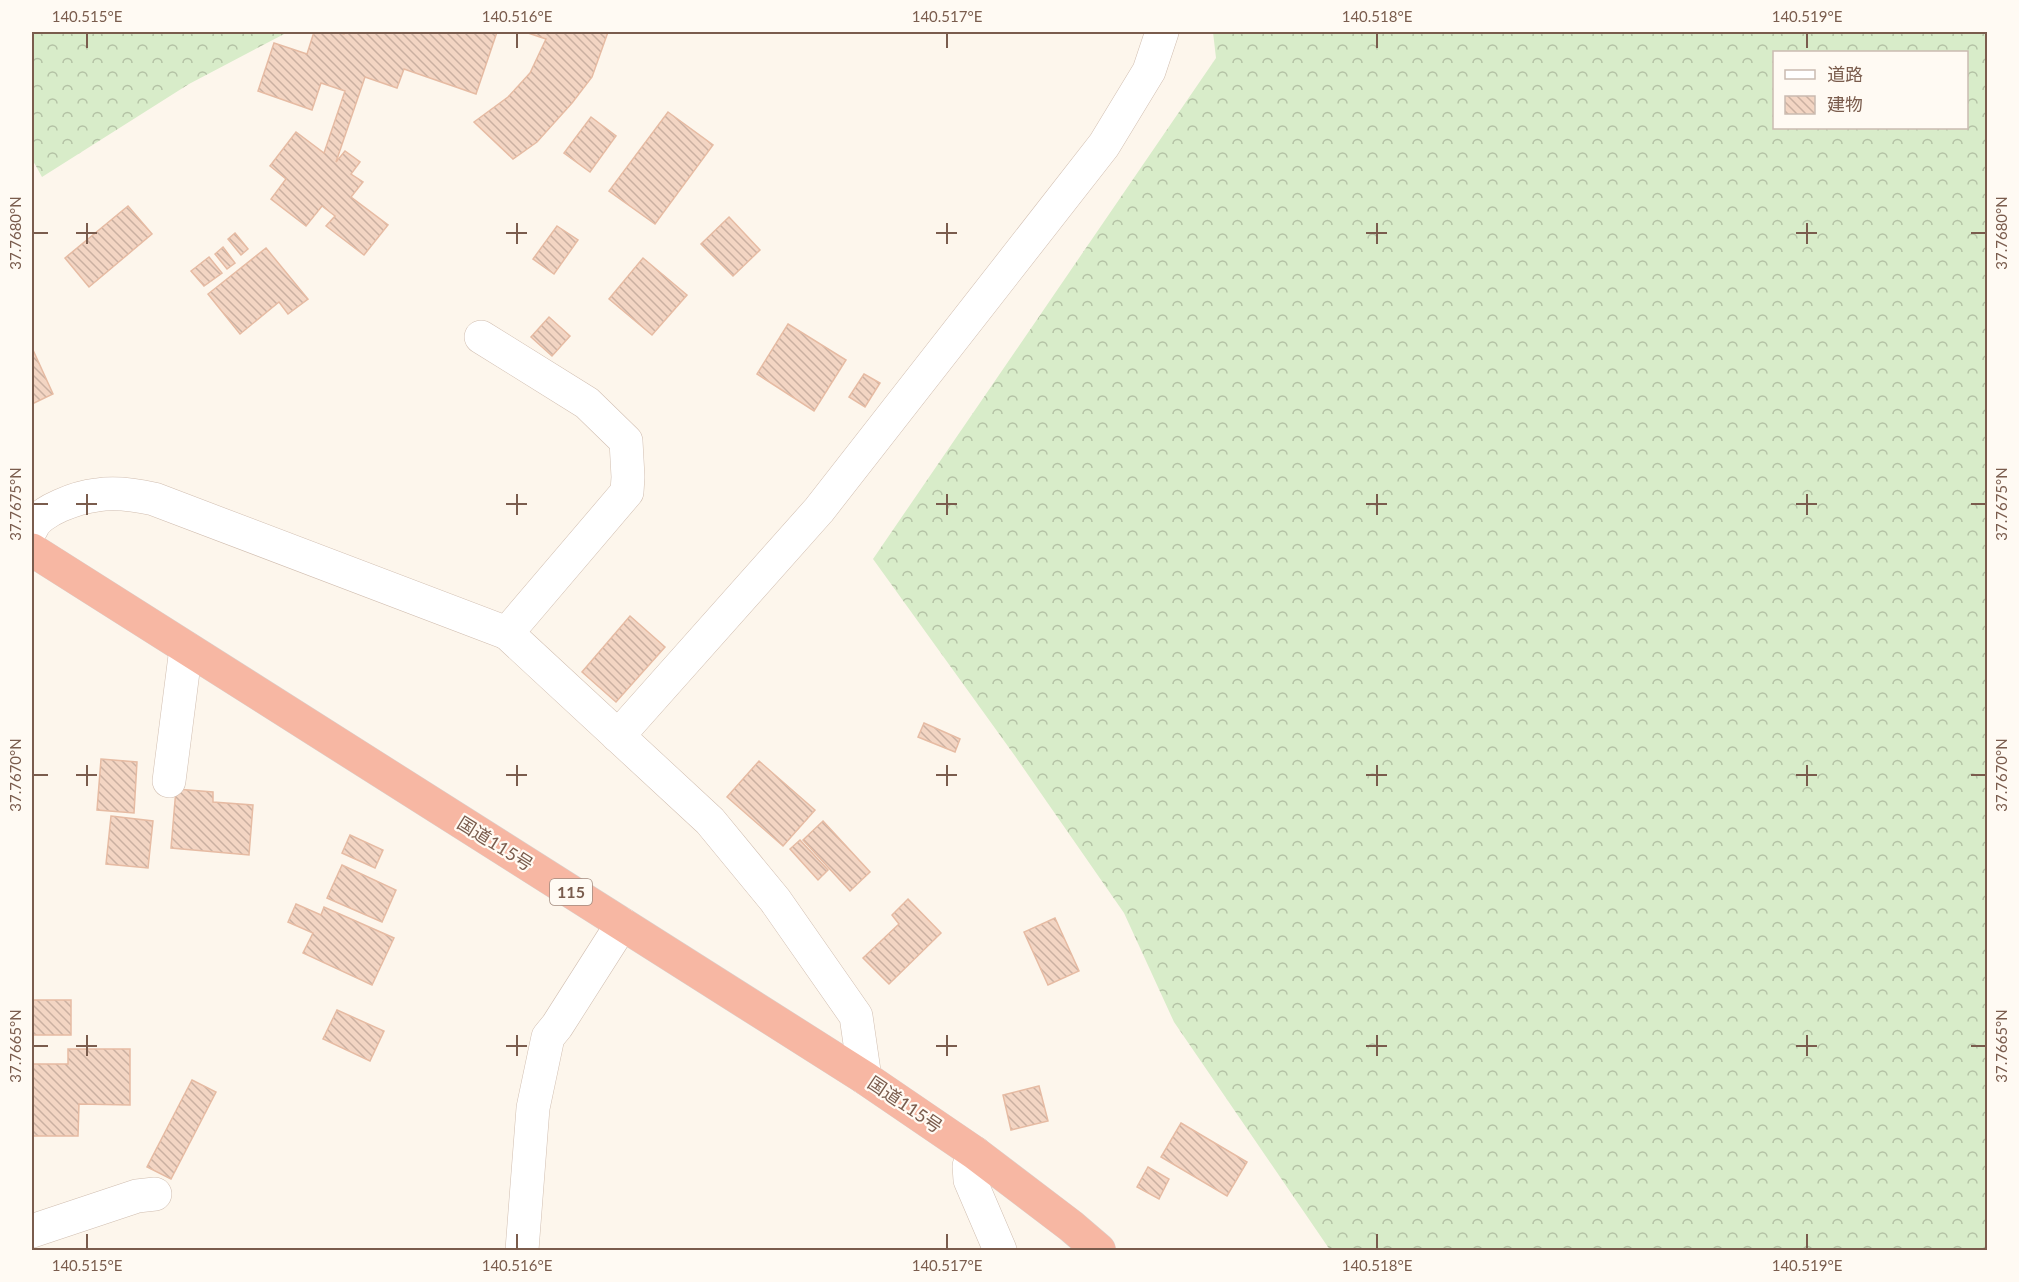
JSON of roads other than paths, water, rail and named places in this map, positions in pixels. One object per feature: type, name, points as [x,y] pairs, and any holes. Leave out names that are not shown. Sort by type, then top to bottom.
[{"type":"highway","name":"国道115号","points":[[32,550],[865,1078],[975,1153],[1071,1226],[1099,1251]]},
{"type":"street","points":[[618,736],[819,510],[1104,145],[1149,71],[1162,32]]},
{"type":"street","points":[[481,337],[587,404],[626,441],[627,492],[507,633]]},
{"type":"street","points":[[32,528],[34,520],[54,508],[97,495],[131,495],[154,499],[507,633],[710,821],[775,900],[856,1016],[865,1078]]},
{"type":"street","points":[[169,781],[186,648]]},
{"type":"street","points":[[522,1251],[533,1108],[548,1037],[622,924]]},
{"type":"street","points":[[975,1153],[969,1166],[970,1180],[1000,1251]]},
{"type":"street","points":[[32,1231],[127,1199],[155,1194]]}]
